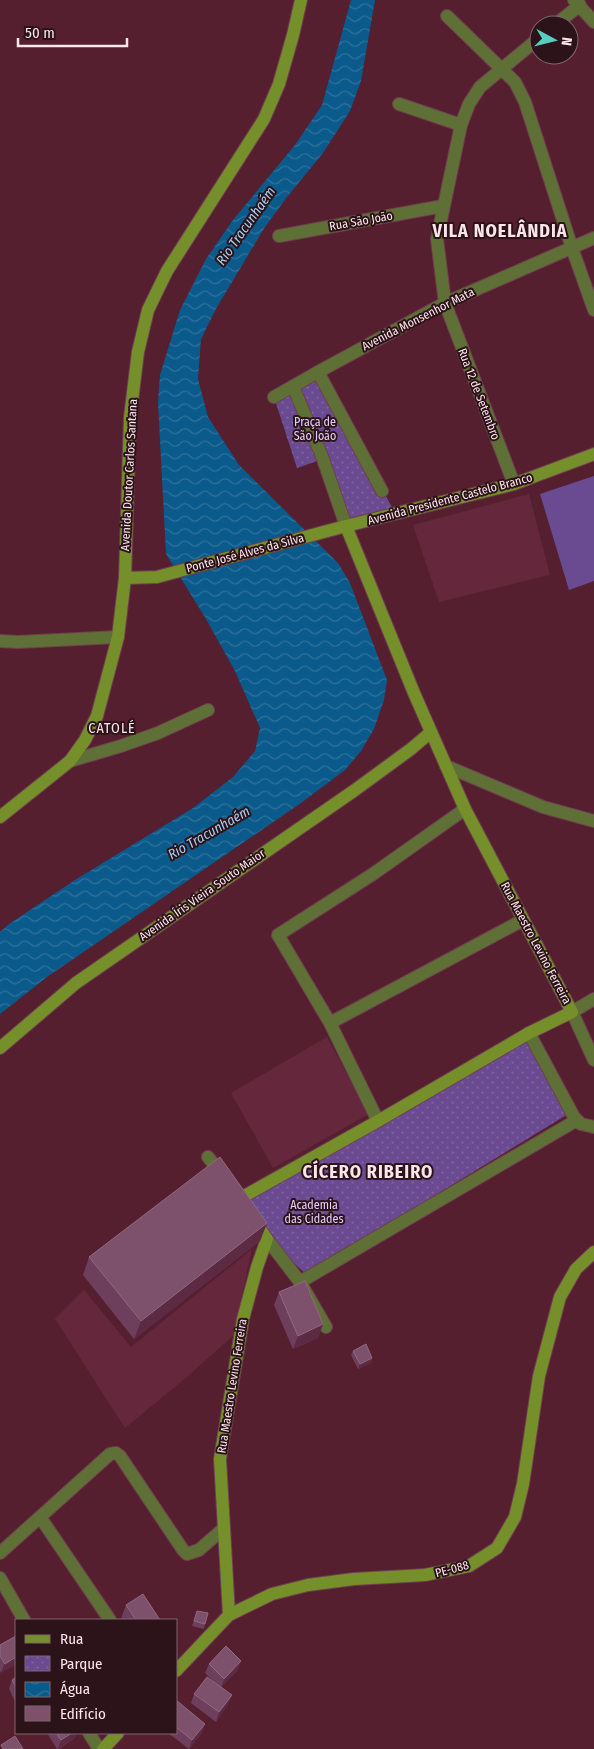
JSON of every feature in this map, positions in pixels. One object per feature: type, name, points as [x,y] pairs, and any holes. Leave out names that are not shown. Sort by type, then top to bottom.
[{"type":"street","name":"Avenida Doutor Carlos Santana","points":[[3,814],[70,761],[85,740],[97,716],[118,637],[125,578],[130,417],[138,352],[148,310],[167,271],[264,119],[279,84],[301,0]]},
{"type":"street","points":[[565,15],[577,3],[594,22]]},
{"type":"street","points":[[447,16],[515,82],[525,102],[594,310]]},
{"type":"street","name":"Rua 12 de Setembro","points":[[514,484],[445,303],[437,240],[461,125],[468,104],[480,87],[529,46]]},
{"type":"street","points":[[399,104],[461,125]]},
{"type":"street","name":"Rua São João","points":[[279,236],[443,206]]},
{"type":"street","name":"Avenida Monsenhor Mata","points":[[274,397],[445,303],[594,238]]},
{"type":"street","points":[[318,372],[382,491]]},
{"type":"street","points":[[293,386],[323,459],[346,526]]},
{"type":"street","name":"Avenida Presidente Castelo Branco","points":[[332,530],[514,484],[594,454]]},
{"type":"street","name":"Rua Maestro Levino Ferreira","points":[[234,1192],[378,1121],[529,1033],[572,1012],[465,809],[346,526]]},
{"type":"street","name":"Ponte José Alves da Silva","points":[[125,578],[157,577],[332,530]]},
{"type":"street","points":[[0,641],[18,642],[118,637]]},
{"type":"street","points":[[70,761],[158,733],[208,710]]},
{"type":"street","name":"Avenida Íris Vieira Souto Maior","points":[[0,1048],[76,983],[411,749],[431,732]]},
{"type":"street","points":[[446,766],[544,807],[594,821]]},
{"type":"street","points":[[378,1121],[330,1022],[278,935],[373,874],[465,809]]},
{"type":"street","points":[[330,1022],[523,920]]},
{"type":"street","points":[[594,999],[572,1012],[594,1060]]},
{"type":"street","points":[[529,1033],[577,1120],[581,1124],[594,1127]]},
{"type":"street","points":[[300,1282],[577,1120]]},
{"type":"street","points":[[208,1157],[267,1240],[300,1282],[326,1327]]},
{"type":"street","name":"Rua Maestro Levino Ferreira","points":[[229,1615],[220,1459],[243,1320],[257,1267],[267,1240]]},
{"type":"street","name":"PE-088","points":[[178,1669],[229,1615],[272,1594],[308,1585],[354,1579],[425,1576],[469,1566],[497,1548],[515,1517],[523,1484],[538,1376],[560,1297],[576,1269],[594,1252]]},
{"type":"street","points":[[0,1553],[110,1454],[116,1453],[120,1456],[187,1554],[199,1550],[223,1529]]},
{"type":"street","points":[[40,1517],[109,1619]]},
{"type":"street","points":[[0,1578],[23,1619]]},
{"type":"street","points":[[90,1734],[99,1749]]},
{"type":"street","points":[[103,1749],[117,1734]]},
{"type":"shaded area","points":[[529,494],[550,575],[439,602],[413,525]]},
{"type":"shaded area","points":[[327,1037],[369,1114],[273,1168],[231,1093]]},
{"type":"shaded area","points":[[252,1249],[233,1336],[125,1428],[55,1319],[84,1290],[131,1347]]},
{"type":"green space","name":"Praça de São João","points":[[318,372],[394,511],[345,524],[323,459],[297,468],[274,397]]},
{"type":"green space","points":[[594,476],[594,581],[569,590],[540,494]]},
{"type":"green space","name":"Academia das Cidades","points":[[529,1033],[568,1114],[306,1274],[267,1239],[239,1199]]},
{"type":"water","name":"Rio Tracunhaém","points":[[351,0],[375,0],[361,81],[350,111],[323,153],[265,227],[217,307],[201,339],[198,379],[208,417],[239,465],[338,563],[350,583],[387,680],[384,700],[374,729],[361,751],[345,770],[301,803],[47,977],[0,1014],[0,932],[75,880],[193,808],[233,777],[255,751],[260,728],[235,671],[166,554],[158,402],[160,375],[180,310],[206,259],[233,220],[295,145],[322,105]]},
{"type":"building","points":[[220,1157],[267,1223],[141,1321],[89,1257]]},
{"type":"building","points":[[305,1281],[323,1324],[298,1336],[279,1292]]},
{"type":"building","points":[[366,1344],[372,1358],[360,1364],[353,1351]]},
{"type":"building","points":[[143,1594],[159,1619],[135,1619],[126,1605]]},
{"type":"building","points":[[197,1611],[208,1613],[205,1624],[194,1621]]},
{"type":"building","points":[[15,1637],[15,1658],[5,1664],[0,1656],[0,1645]]},
{"type":"building","points":[[226,1646],[241,1661],[224,1679],[209,1664]]},
{"type":"building","points":[[207,1677],[232,1695],[219,1712],[194,1694]]},
{"type":"building","points":[[178,1702],[205,1724],[192,1740],[178,1729]]},
{"type":"building","points":[[57,1734],[70,1734],[61,1740]]},
{"type":"building","points":[[15,1736],[23,1749],[3,1749],[1,1745]]},
{"type":"district","name":"VILA NOELÂNDIA","points":[[500,231]]},
{"type":"district","name":"CATOLÉ","points":[[112,728]]},
{"type":"district","name":"CÍCERO RIBEIRO","points":[[368,1172]]}]
